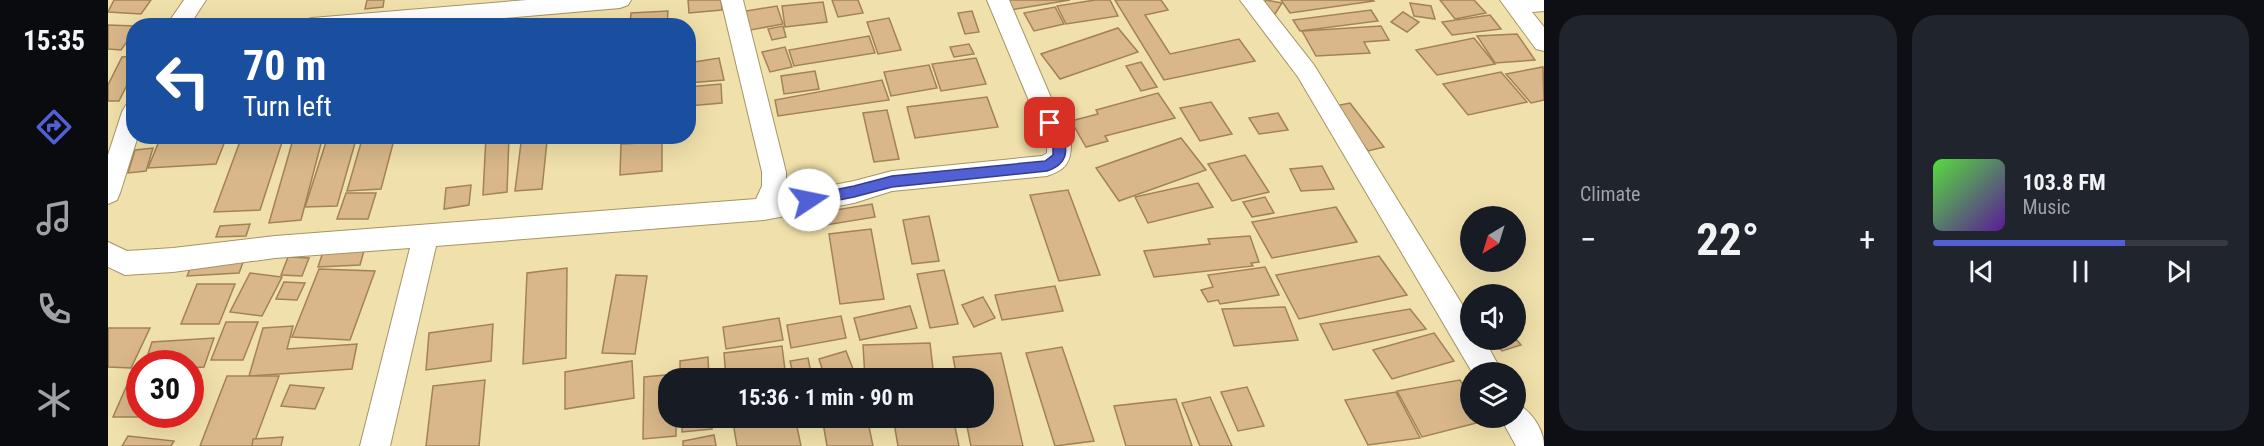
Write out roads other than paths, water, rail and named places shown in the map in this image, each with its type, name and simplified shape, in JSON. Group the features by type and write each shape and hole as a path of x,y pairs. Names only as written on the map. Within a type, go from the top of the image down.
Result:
{"street":[{"path":"183,18 195,0"},
{"path":"407,18 620,0"},
{"path":"732,0 774,172 774,186 764,208"},
{"path":"108,254 125,263 173,260 275,247 764,208 854,192 892,181 1047,166 1059,158 1059,144 998,0"},
{"path":"1251,0 1306,71 1482,362"},
{"path":"1514,3 1544,3"},
{"path":"1514,3 1544,43"},
{"path":"108,193 126,137"},
{"path":"375,446 426,235"},
{"path":"1522,428 1533,446"}]}
